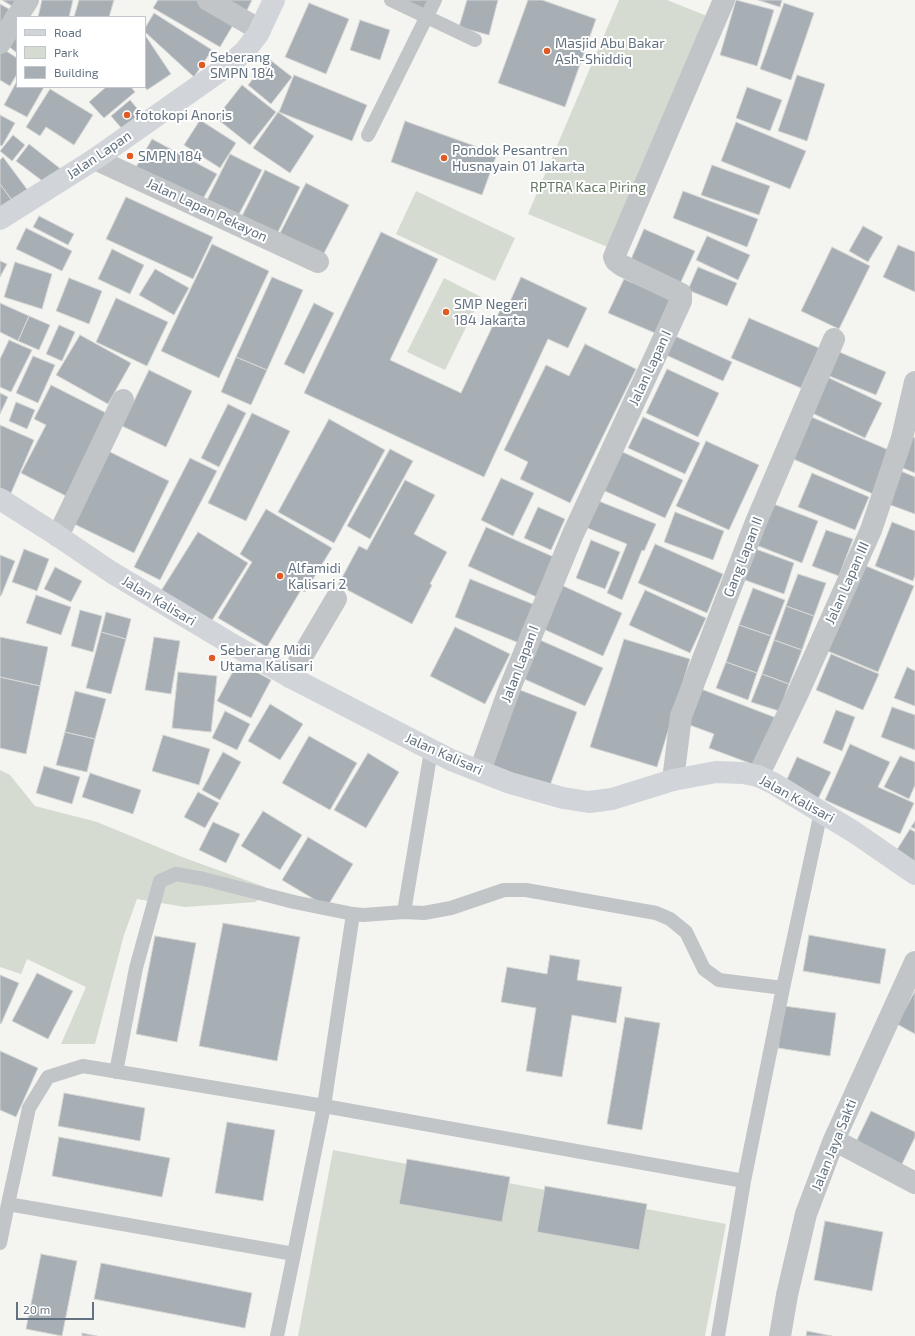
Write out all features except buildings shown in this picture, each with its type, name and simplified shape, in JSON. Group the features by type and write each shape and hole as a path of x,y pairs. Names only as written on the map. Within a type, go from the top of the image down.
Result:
{"street":[{"path":"18,16 28,0"},
{"path":"208,0 260,30"},
{"name":"Jalan Lapan","path":"0,219 96,159 230,64 244,51 258,34 274,0"},
{"name":"Jalan Lapan I","path":"480,771 509,690 573,534 681,301 680,294 621,265 614,257 724,0"},
{"path":"0,43 16,18"},
{"name":"Jalan Lapan Pekayon","path":"96,159 318,262"},
{"name":"Gang Lapan II","path":"673,780 681,716 756,522 834,339"},
{"name":"Jalan Lapan III","path":"758,776 798,693 871,530 902,438 915,382"},
{"path":"58,536 123,400"},
{"name":"Jalan Kalisari","path":"0,500 58,536 111,572 228,642 290,677 431,751 510,783 576,801 589,802 612,799 673,780 716,772 743,773 758,776 773,783 854,832 915,874"},
{"path":"290,677 336,599"},
{"name":"Jalan Jaya Sakti","path":"780,1336 787,1295 806,1214 834,1140 915,962"},
{"path":"834,1140 915,1183"}],"lane":[{"path":"391,0 426,18 475,40"},
{"path":"368,135 435,0"},
{"path":"404,912 431,751"},
{"path":"718,1336 744,1181 782,988 821,812"},
{"path":"116,1072 136,968 160,881 176,874 204,879 294,902 363,915 404,912 424,913 450,908 504,890 526,890 656,913 670,919 686,932 704,969 719,980 782,988"},
{"path":"277,1336 324,1106 353,914"},
{"path":"0,1243 29,1108 48,1077 83,1066 324,1106 744,1181"},
{"path":"8,1204 294,1254"}],"green space":[{"name":"RPTRA Kaca Piring","path":"619,0 667,0 707,16 610,248 528,214"},
{"path":"416,191 515,238 495,281 396,234"},
{"path":"444,278 481,297 445,370 407,352"},
{"path":"0,770 10,775 35,806 97,822 182,857 265,887 256,902 185,907 137,899 124,935 95,1044 61,1044 86,987 27,959 21,974 0,967"},
{"path":"333,1150 726,1224 705,1336 298,1336"}],"place":[{"name":"Masjid Abu Bakar Ash-Shiddiq","path":"547,51"},
{"name":"Seberang SMPN 184","path":"202,65"},
{"name":"fotokopi Anoris","path":"127,115"},
{"name":"SMPN 184","path":"130,156"},
{"name":"Pondok Pesantren Husnayain 01 Jakarta","path":"444,158"},
{"name":"SMP Negeri 184 Jakarta","path":"446,312"},
{"name":"Alfamidi Kalisari 2","path":"280,576"},
{"name":"Seberang Midi Utama Kalisari","path":"212,658"}]}
